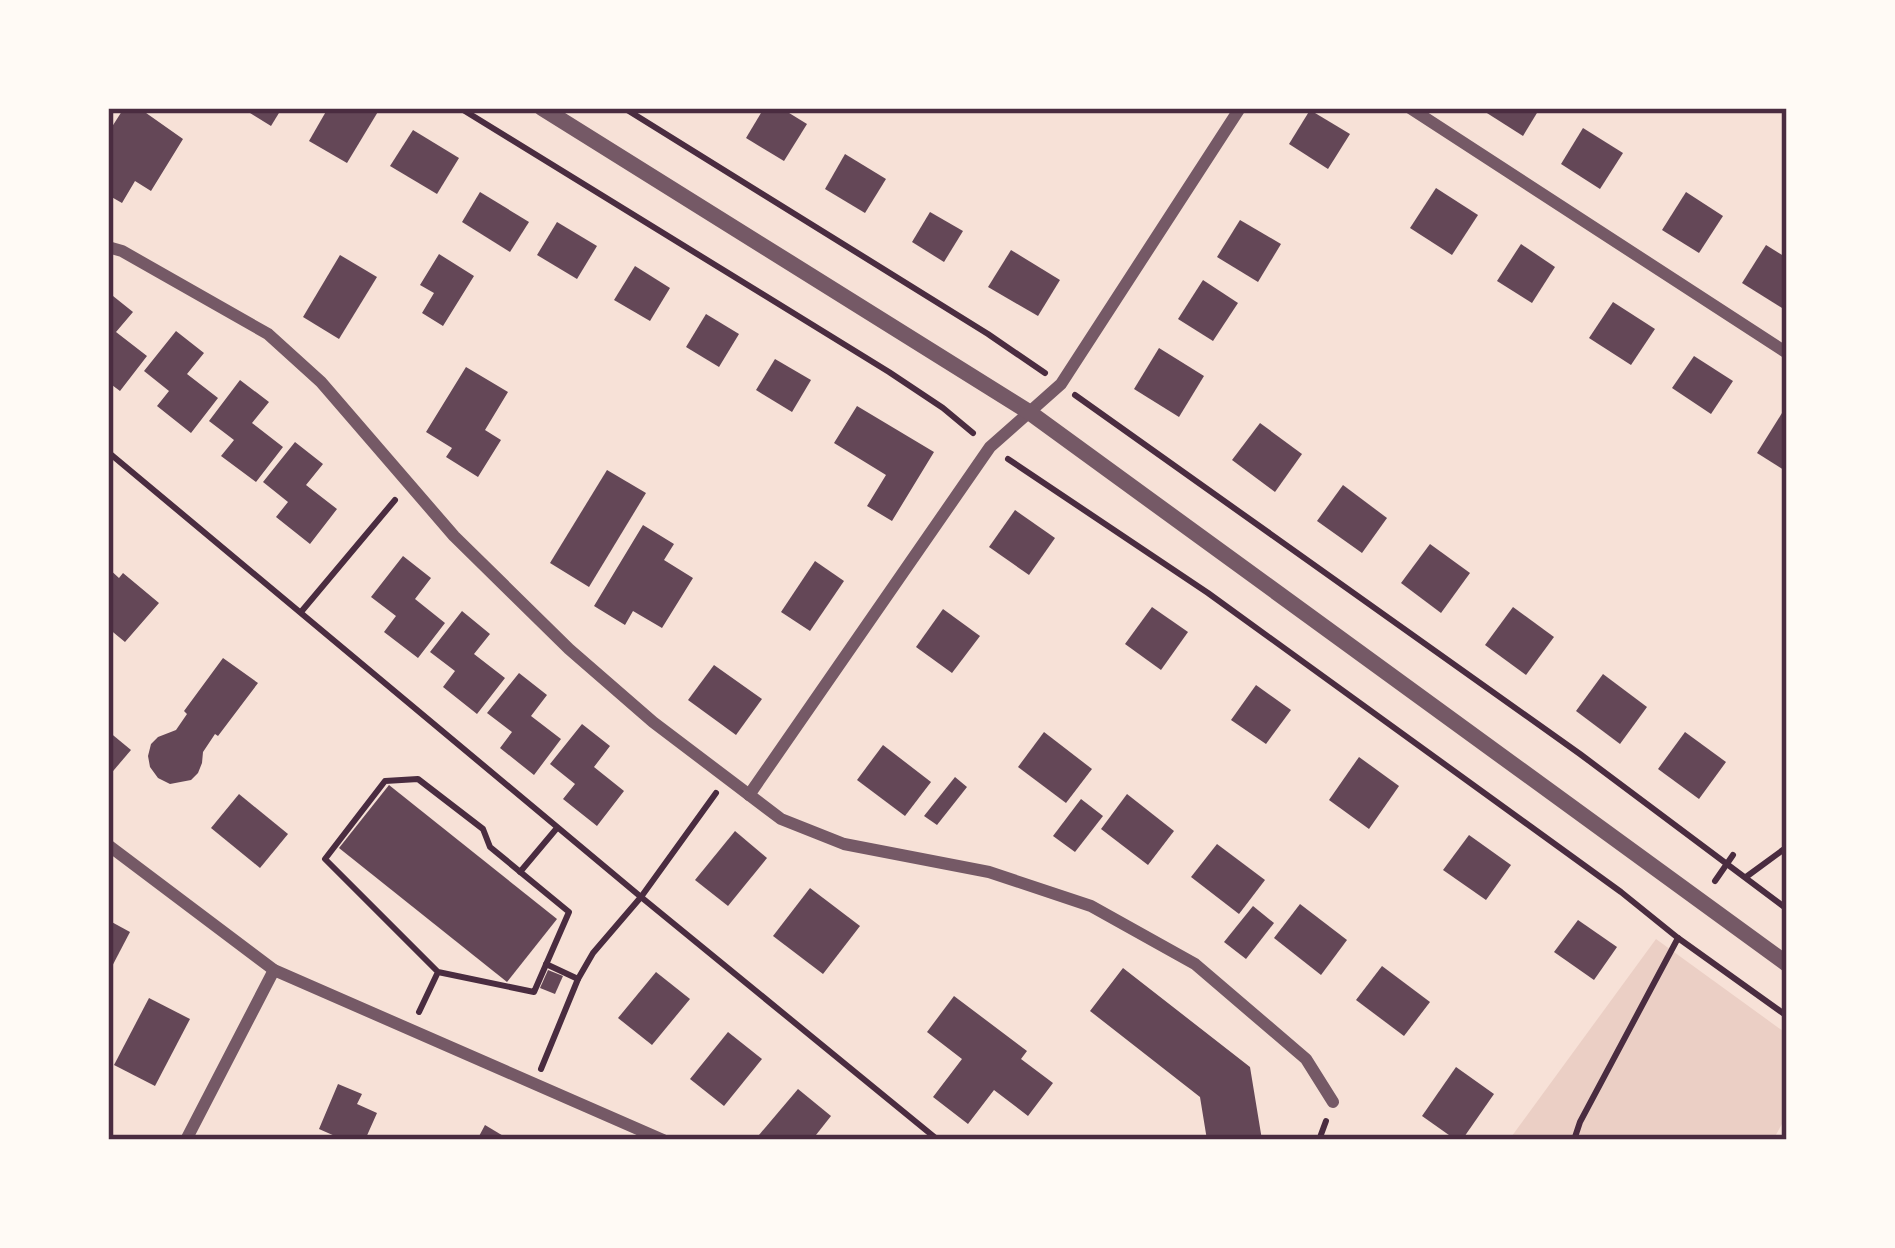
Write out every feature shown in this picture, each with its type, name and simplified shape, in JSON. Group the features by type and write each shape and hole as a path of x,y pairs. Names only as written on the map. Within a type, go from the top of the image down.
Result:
{"street":[{"path":"542,108 1029,412 1787,964"},
{"path":"749,795 990,447 1061,384 1240,108"},
{"path":"1409,108 1787,353"},
{"path":"108,247 268,334 321,382 454,536 569,649 653,722 782,819 844,844 988,872 1090,906 1195,964 1306,1059 1333,1102"},
{"path":"108,844 274,970 663,1140"},
{"path":"186,1140 274,970"}],"path":[{"path":"460,108 943,408 990,447 1208,593 1787,1016"},
{"path":"624,108 1061,384 1580,754 1787,909"},
{"path":"108,452 938,1140"},
{"path":"301,612 409,484"},
{"path":"418,779 483,829 490,847 520,872 569,912 534,992 438,972 325,859 385,781 418,779"},
{"path":"535,1083 593,953 726,779"},
{"path":"520,872 558,827"},
{"path":"1745,878 1787,848"},
{"path":"1714,881 1733,855"},
{"path":"1598,876 1606,864"},
{"path":"1574,1140 1678,938"},
{"path":"546,964 578,979"},
{"path":"410,1031 438,972"}],"shaded area":[{"path":"1656,939 1787,1034 1787,1115 1773,1140 1509,1140"}],"building":[{"path":"124,108 139,108 183,139 151,191 135,181 122,203 108,195 108,133"},
{"path":"242,108 282,108 271,126"},
{"path":"328,108 379,110 347,163 309,141"},
{"path":"764,108 781,108 807,124 784,161 746,138"},
{"path":"1479,108 1540,108 1523,136"},
{"path":"1310,110 1350,134 1328,169 1289,144"},
{"path":"1583,128 1623,153 1600,189 1561,164"},
{"path":"413,130 459,158 437,194 390,166"},
{"path":"845,154 886,179 865,213 825,189"},
{"path":"1436,188 1478,215 1452,255 1410,228"},
{"path":"480,192 529,222 510,252 462,222"},
{"path":"1686,192 1723,216 1699,253 1662,230"},
{"path":"930,212 963,231 944,262 912,242"},
{"path":"1240,220 1281,244 1258,282 1217,257"},
{"path":"557,222 597,246 577,279 537,255"},
{"path":"1521,244 1555,267 1532,303 1497,281"},
{"path":"1766,245 1787,258 1787,311 1742,283"},
{"path":"1011,250 1060,280 1038,316 988,287"},
{"path":"439,254 474,276 443,326 422,313 434,293 420,285"},
{"path":"340,255 377,277 339,339 303,317"},
{"path":"635,266 670,288 650,321 614,300"},
{"path":"1203,280 1238,303 1213,341 1178,319"},
{"path":"108,292 133,312 116,332 147,356 120,391 108,382"},
{"path":"1613,302 1655,329 1631,365 1589,338"},
{"path":"706,314 739,334 719,367 686,347"},
{"path":"176,331 204,353 187,374 218,398 191,433 157,406 169,391 144,371"},
{"path":"1159,348 1204,376 1179,417 1134,389"},
{"path":"1694,356 1733,381 1711,414 1672,388"},
{"path":"775,359 811,380 792,412 756,390"},
{"path":"466,367 508,392 485,430 501,440 478,477 446,457 452,448 426,432"},
{"path":"240,380 269,402 252,423 283,447 256,482 221,456 234,440 209,421"},
{"path":"857,406 934,452 892,521 867,506 886,475 834,443"},
{"path":"1782,413 1787,416 1787,472 1757,453"},
{"path":"1260,423 1302,454 1275,492 1232,460"},
{"path":"295,442 323,464 306,485 337,509 310,544 276,517 288,502 263,482"},
{"path":"607,470 646,493 589,587 550,563"},
{"path":"1343,485 1387,518 1362,553 1317,521"},
{"path":"1015,510 1055,538 1029,575 989,547"},
{"path":"643,525 674,544 664,560 693,578 662,628 633,611 625,625 594,606"},
{"path":"1430,544 1470,573 1441,613 1401,583"},
{"path":"403,556 431,578 415,599 445,623 418,658 384,632 396,616 371,597"},
{"path":"815,561 844,581 810,631 781,612"},
{"path":"108,568 119,578 123,573 159,603 125,642 108,628"},
{"path":"1152,607 1188,632 1161,670 1125,644"},
{"path":"1513,607 1554,637 1526,675 1485,645"},
{"path":"943,609 980,636 952,673 916,647"},
{"path":"462,611 490,634 474,654 505,678 477,714 443,687 455,671 430,652"},
{"path":"223,658 258,683 203,752 198,773 191,780 170,784 150,767 151,744 176,730 187,714 184,711"},
{"path":"714,665 762,699 736,735 688,700"},
{"path":"519,673 547,695 531,716 561,739 534,775 500,748 512,732 487,713"},
{"path":"1603,674 1647,707 1620,744 1576,711"},
{"path":"1256,685 1291,710 1266,744 1231,720"},
{"path":"582,724 610,746 594,767 624,791 597,826 563,799 575,784 550,764"},
{"path":"108,731 131,750 108,777"},
{"path":"1044,732 1092,769 1066,803 1018,767"},
{"path":"1685,732 1726,762 1699,799 1658,769"},
{"path":"883,745 931,782 905,816 857,780"},
{"path":"1359,757 1399,786 1369,829 1329,800"},
{"path":"955,777 967,787 937,825 924,816"},
{"path":"389,785 557,919 507,982 339,848"},
{"path":"239,794 288,834 260,868 211,828"},
{"path":"1127,794 1174,831 1148,865 1101,829"},
{"path":"1081,799 1103,816 1075,852 1053,836"},
{"path":"735,831 767,858 728,906 695,880"},
{"path":"1469,835 1511,865 1486,900 1443,870"},
{"path":"1217,844 1265,880 1239,914 1191,877"},
{"path":"810,888 860,926 823,974 773,936"},
{"path":"1300,904 1347,940 1321,975 1274,938"},
{"path":"1253,906 1274,923 1246,959 1224,942"},
{"path":"108,920 130,932 108,974"},
{"path":"1578,920 1617,947 1594,980 1554,952"},
{"path":"1382,966 1430,1002 1404,1036 1356,1000"},
{"path":"1123,968 1250,1067 1262,1140 1207,1140 1200,1097 1090,1011"},
{"path":"548,970 563,976 555,994 540,988"},
{"path":"656,972 690,999 652,1045 618,1018"},
{"path":"954,996 1027,1051 1021,1059 1053,1083 1028,1116 994,1090 968,1124 933,1097 962,1059 927,1032"},
{"path":"149,998 190,1019 155,1086 114,1065"},
{"path":"728,1032 762,1059 724,1106 690,1079"},
{"path":"1456,1067 1494,1094 1462,1140 1422,1116"},
{"path":"338,1084 362,1094 357,1104 377,1113 365,1140 344,1140 319,1129"},
{"path":"798,1089 831,1116 812,1140 766,1140 759,1135"},
{"path":"485,1125 510,1140 477,1140"}]}
